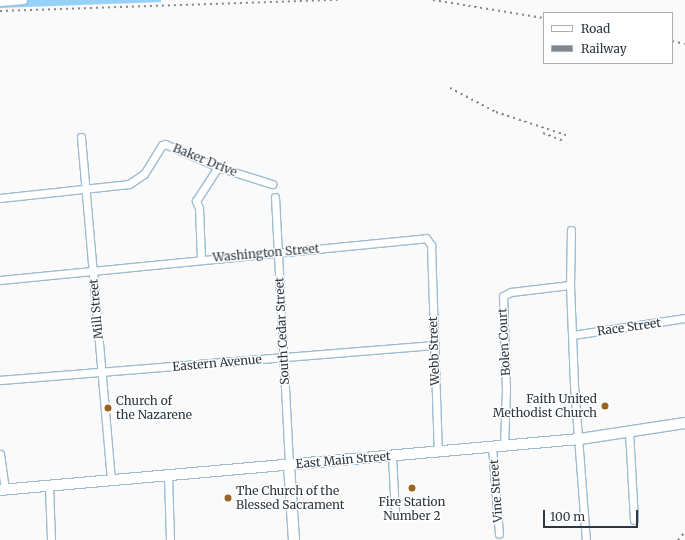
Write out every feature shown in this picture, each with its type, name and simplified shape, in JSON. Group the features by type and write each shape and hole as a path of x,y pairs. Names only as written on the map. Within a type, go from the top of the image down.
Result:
{"main road":[{"name":"East Main Street","path":"3,490 580,439 685,423"},
{"path":"289,465 294,540"}],"street":[{"path":"0,2 23,0"},
{"name":"Mill Street","path":"81,137 111,481"},
{"name":"Baker Drive","path":"86,189 122,186 140,178 149,168 162,144 218,167 272,184"},
{"path":"201,259 199,208 196,201 218,167"},
{"path":"0,198 86,189"},
{"name":"South Cedar Street","path":"275,197 289,465"},
{"path":"571,230 570,284 576,430 580,439 586,540"},
{"name":"Washington Street","path":"0,280 422,238 430,242 431,251"},
{"name":"Webb Street","path":"431,251 438,452"},
{"name":"Bolen Court","path":"504,446 506,390 502,302 504,294 570,284"},
{"name":"Race Street","path":"573,335 685,318"},
{"name":"Eastern Avenue","path":"0,380 434,345"},
{"path":"629,431 634,520"},
{"name":"Vine Street","path":"492,447 499,534"},
{"path":"0,454 3,490"},
{"path":"392,456 395,514"},
{"path":"168,476 170,540"},
{"path":"49,486 51,540"}],"shaded area":[{"path":"0,0 161,0 161,2 0,8"}],"railway":[{"path":"0,11 338,0"},
{"path":"433,0 543,18"},
{"path":"673,41 685,44"},
{"path":"450,88 496,112 566,135"},
{"path":"543,133 564,141"},
{"path":"678,540 685,532"}],"place":[{"name":"Faith United Methodist Church","path":"605,406"},
{"name":"Church of the Nazarene","path":"108,408"},
{"name":"Fire Station Number 2","path":"412,488"},
{"name":"The Church of the Blessed Sacrament","path":"228,498"}]}
